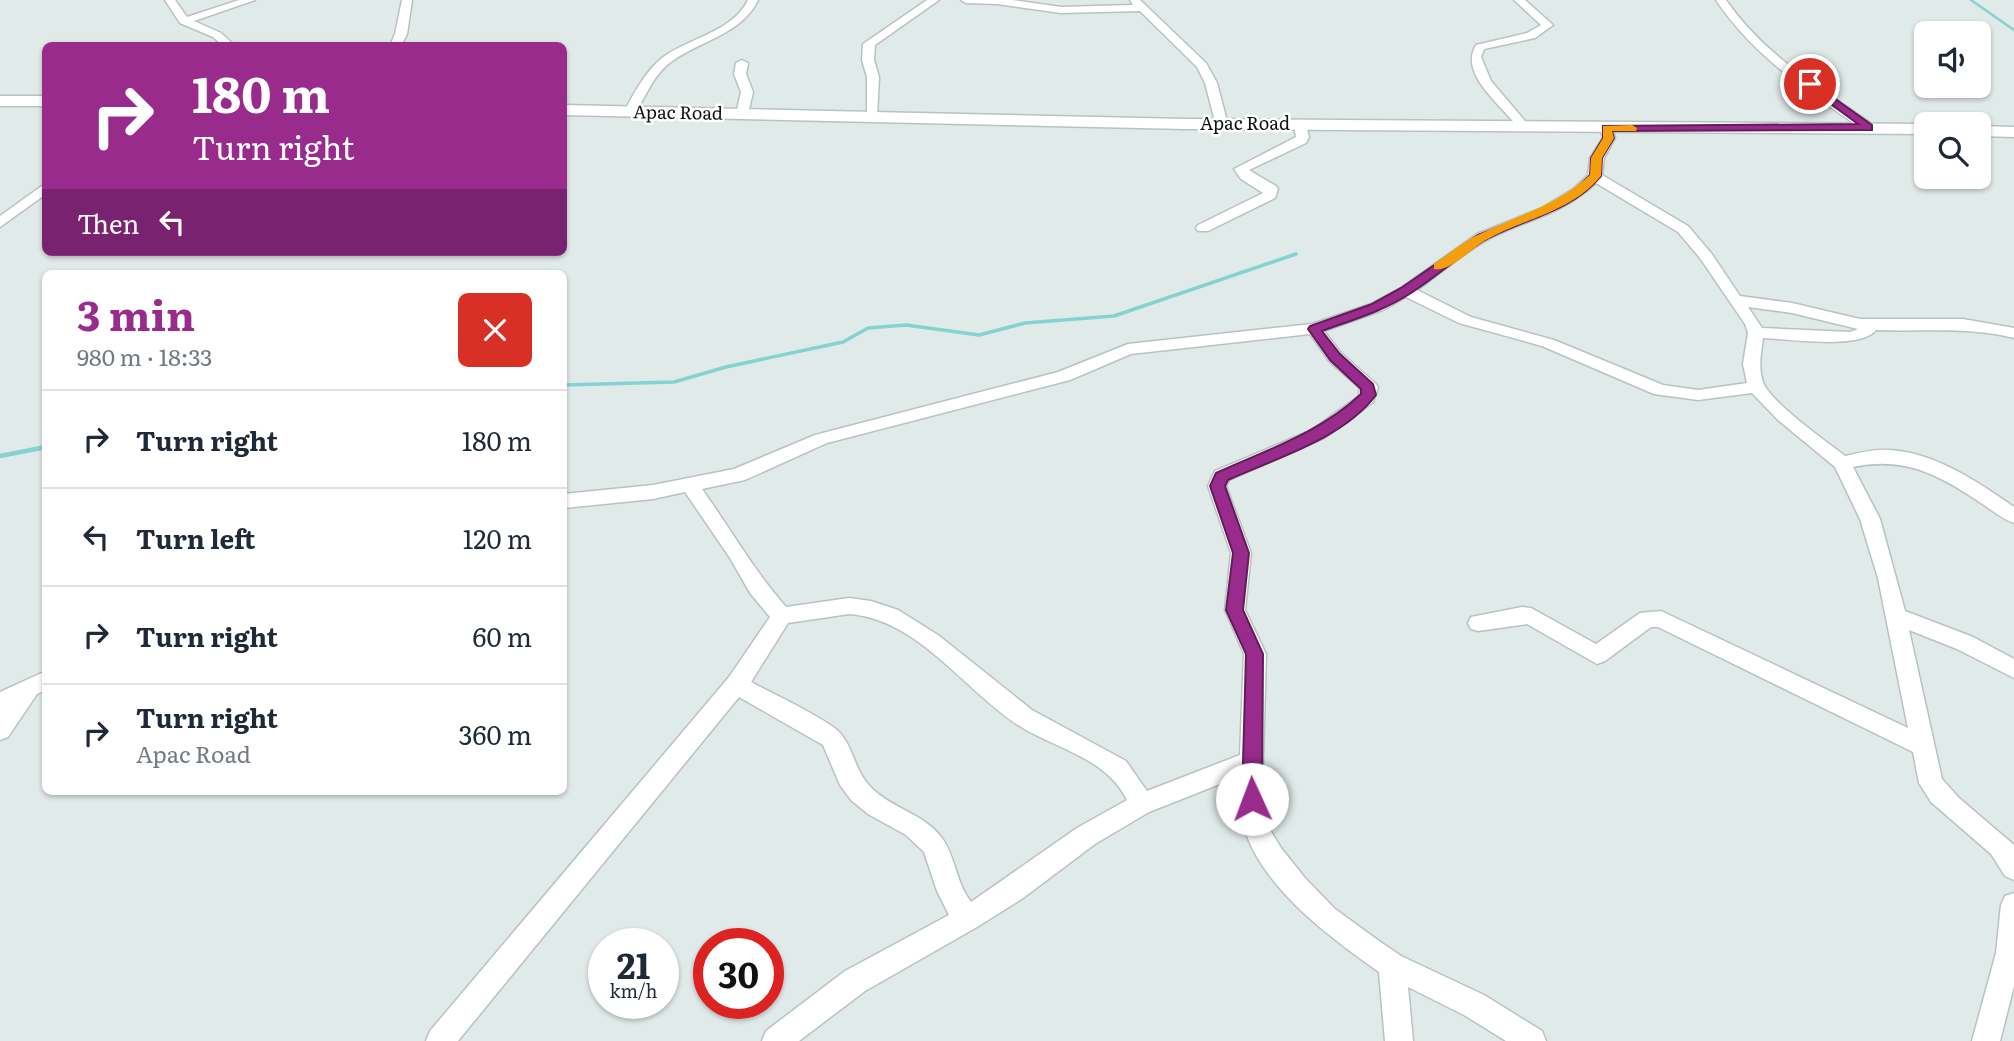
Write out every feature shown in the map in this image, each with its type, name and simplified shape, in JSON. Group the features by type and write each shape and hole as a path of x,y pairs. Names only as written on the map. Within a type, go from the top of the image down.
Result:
{"main road":[{"path":"0,101 42,102"},
{"name":"Apac Road","path":"567,110 1222,124 1914,130"},
{"path":"1991,131 2014,132"}],"street":[{"path":"170,0 184,21 217,35 225,42"},
{"path":"184,21 250,0"},
{"path":"397,42 407,0"},
{"path":"630,112 657,68 667,59 727,26 750,8 753,0"},
{"path":"871,117 873,77 868,60 869,44 934,0"},
{"path":"966,0 997,1 1060,10 1139,4 1202,65 1211,83 1216,112 1222,124"},
{"path":"1519,0 1548,25 1531,36 1480,47 1475,57 1479,74 1514,111 1524,127"},
{"path":"1721,0 1748,35 1765,51 1869,128"},
{"path":"742,63 740,74 747,92 742,114"},
{"path":"1203,228 1270,195 1271,189 1246,177 1241,169 1301,140 1303,137 1300,125"},
{"path":"567,500 690,486 738,475 821,439 1065,376 1128,348 1314,329 1377,307 1406,291 1482,237 1547,211 1578,192 1595,176 1597,158 1609,138 1606,128"},
{"path":"1595,176 1683,229 1706,256 1750,319 1756,333 1751,364 1756,387 1784,415 1842,463 1870,519 1888,578 1921,745 1936,791 1944,802 2000,847 2014,868"},
{"path":"0,223 42,190"},
{"path":"1406,291 1465,320 1548,343 1660,390 1698,395 1756,387"},
{"path":"1734,299 1796,308 1832,320 1871,326 1942,324 2014,333"},
{"path":"1756,333 1852,337 1867,331 1871,326"},
{"path":"1314,329 1335,357 1368,387 1368,395 1352,411 1318,433 1222,476 1217,486 1241,553 1235,610 1255,654 1251,761 1253,813 1258,831 1272,856 1296,887 1326,918 1392,965 1474,1005 1532,1041"},
{"path":"1842,463 1878,456 1911,460 1980,492 2014,516"},
{"path":"690,486 737,553 757,589 781,616"},
{"path":"781,616 853,606 890,616 912,628 1026,718 1103,758 1120,770 1135,789 1141,804"},
{"path":"440,1041 705,720 738,685 755,663 781,616"},
{"path":"1478,623 1531,616 1597,655 1647,619 1661,619 1921,745"},
{"path":"1896,616 1965,643 2014,669"},
{"path":"0,702 38,684"},
{"path":"0,730 38,684"},
{"path":"738,685 831,738 838,748 846,777 857,789 876,806 917,829 936,850 944,863 948,889 968,918"},
{"path":"776,1041 855,981 968,918 1014,889 1086,836 1141,804 1251,761"},
{"path":"1986,1041 2012,955 2014,905"},
{"path":"1392,965 1399,1041"}],"waterway":[{"path":"1971,0 2014,30"},
{"path":"567,385 674,382 726,367 843,342 868,328 906,325 979,335 1025,323 1114,316 1296,254"},
{"path":"0,456 42,448"}],"slow traffic":[{"path":"1438,266 1482,237 1547,211 1578,192 1595,176 1597,158 1609,138 1606,128 1632,128"}],"route":[{"path":"1252,799 1255,654 1235,610 1241,553 1217,486 1222,476 1293,446 1335,423 1368,395 1370,389 1335,357 1314,329 1377,307 1406,291 1482,237 1547,211 1578,192 1595,176 1597,158 1609,138 1606,128 1869,128 1810,84"}]}
